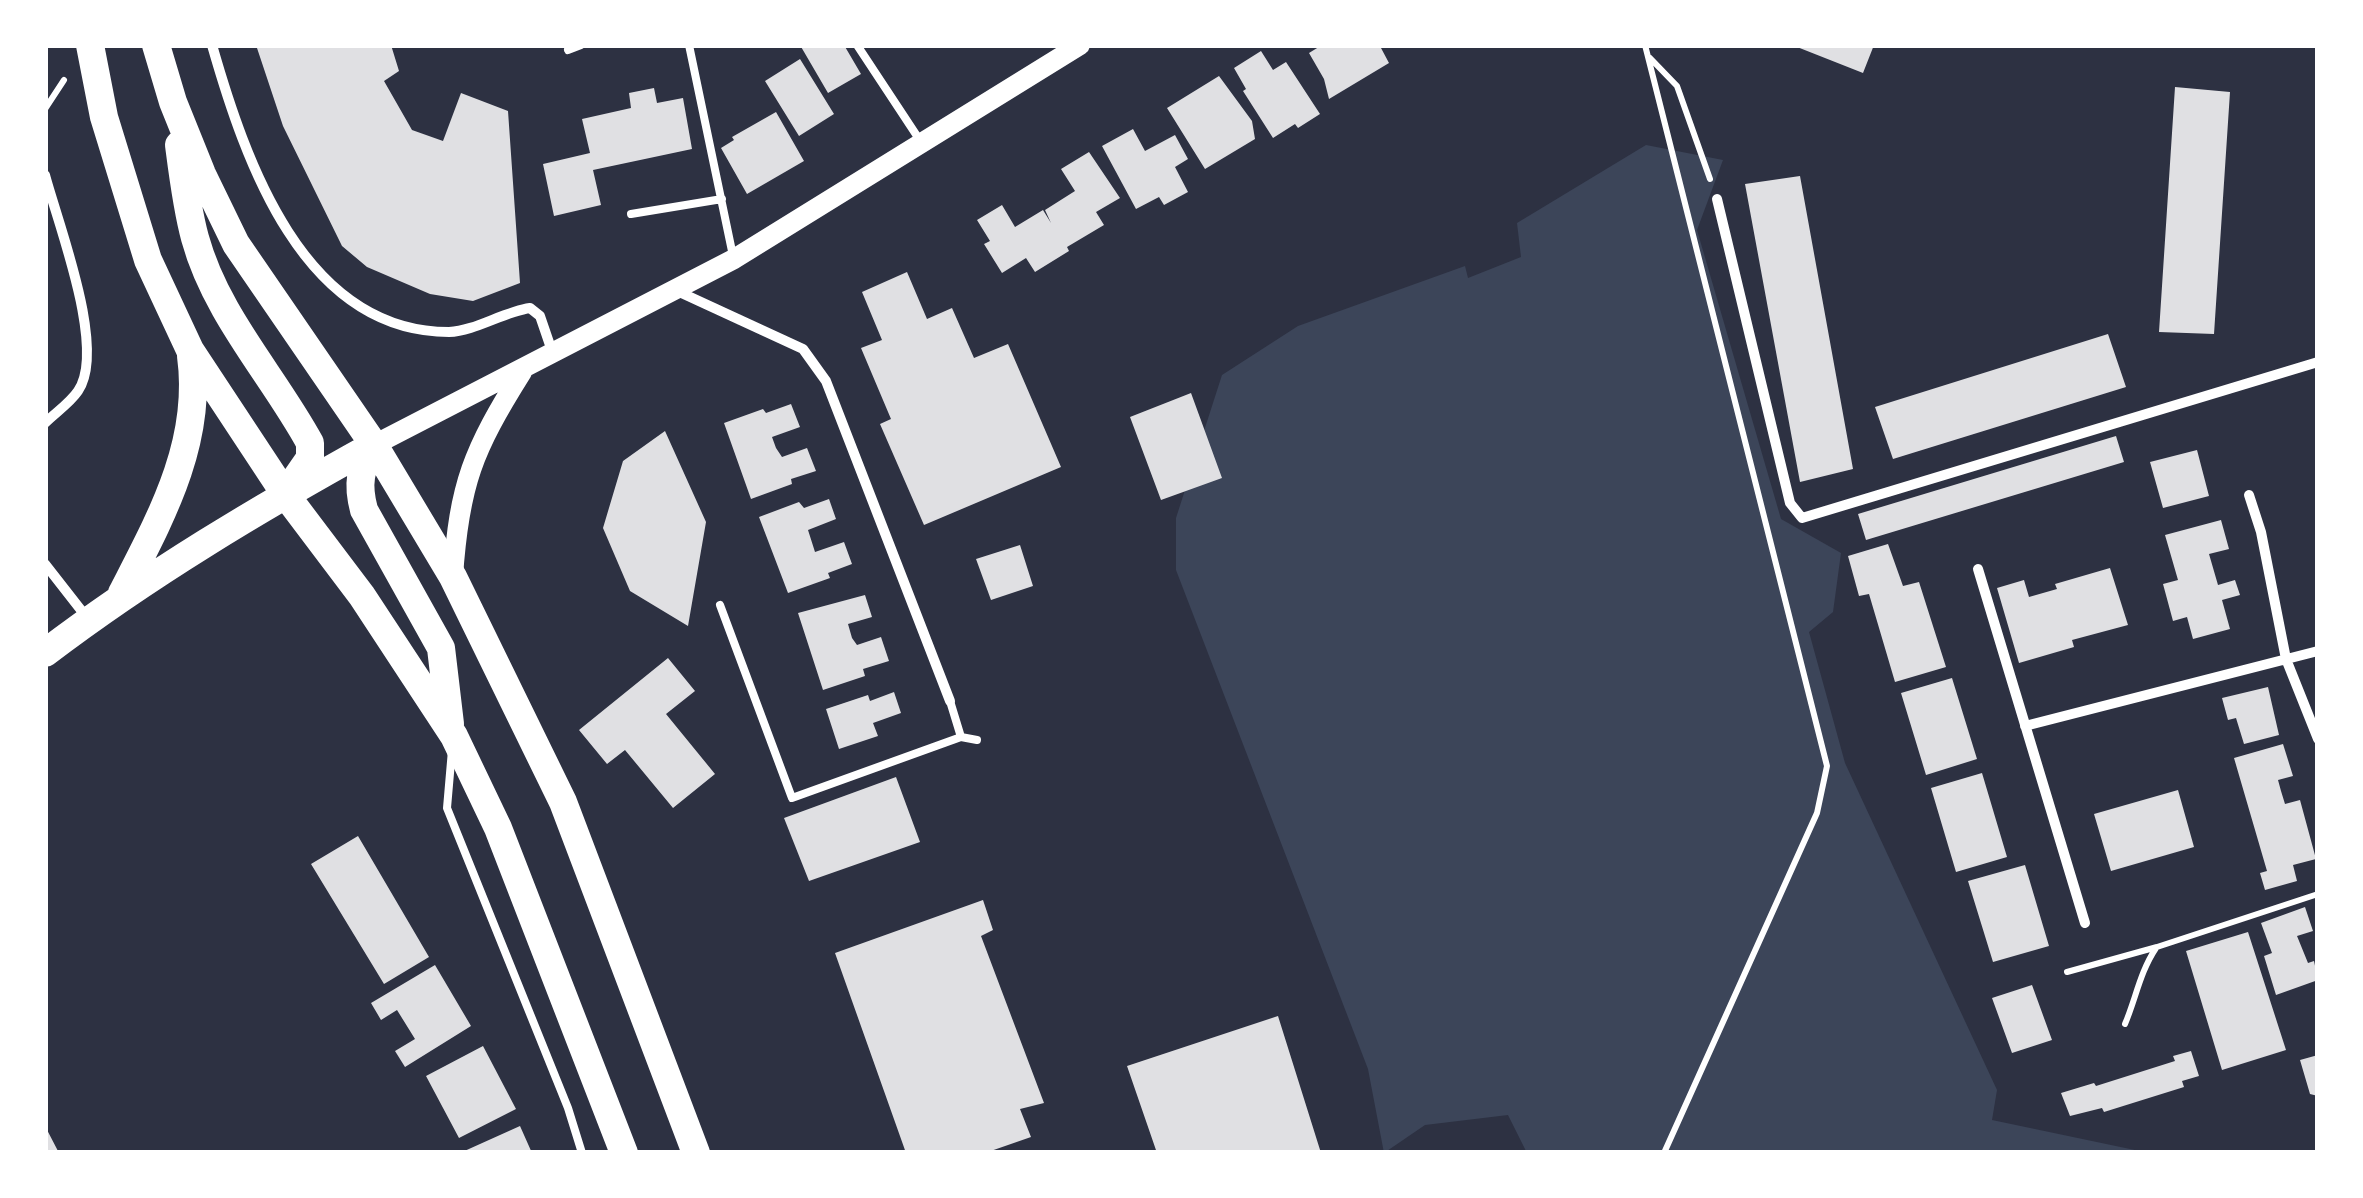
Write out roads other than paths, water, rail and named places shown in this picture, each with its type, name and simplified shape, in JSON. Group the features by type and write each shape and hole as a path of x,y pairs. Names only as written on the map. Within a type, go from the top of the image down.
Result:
{"highway":[{"path":"90,45 104,117 148,260 190,350 285,494 362,596 453,733 498,828 624,1153"},
{"path":"156,45 172,102 195,240 234,325 310,443 310,458 285,494"},
{"path":"172,102 236,244 374,445 452,577 563,802 696,1153"},
{"path":"120,596 162,515 186,446 193,388 190,350"},
{"path":"45,653 120,596 285,494 374,445"},
{"path":"374,445 360,475 359,492 364,510 441,648 453,733"}],"main road":[{"path":"374,445 734,259 1080,45"},
{"path":"452,577 468,472 479,444 523,370"}],"street":[{"path":"212,45 259,180 307,261 345,297 380,317 420,329 453,332 530,308 540,316 553,354"},
{"path":"45,175 88,329 89,360 79,390 45,423"},
{"path":"1717,199 1790,503 1802,518 2318,362"},
{"path":"675,290 803,349 826,381 950,701"},
{"path":"2249,495 2261,532 2286,659 2318,740"},
{"path":"45,564 89,620"},
{"path":"1978,569 2085,924"},
{"path":"2025,726 2318,651"}],"lane":[{"path":"568,50 581,45"},
{"path":"689,45 734,259"},
{"path":"857,45 921,142"},
{"path":"631,214 722,200"},
{"path":"720,605 792,798 961,737 977,740"},
{"path":"950,701 961,737"},
{"path":"453,733 447,808 568,1108 582,1153"}]}
